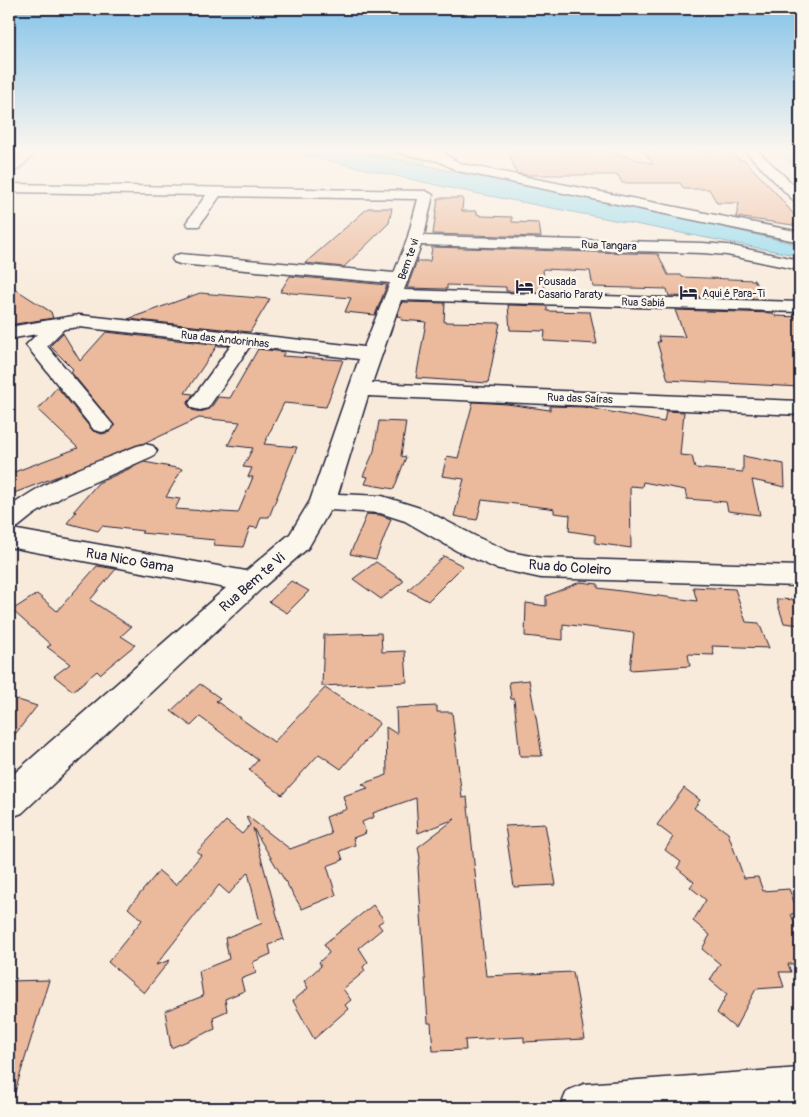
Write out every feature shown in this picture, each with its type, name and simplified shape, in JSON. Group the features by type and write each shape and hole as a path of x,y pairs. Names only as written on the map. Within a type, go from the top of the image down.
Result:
{"street":[{"path":"194,223 208,202"},
{"name":"Bem te vi","path":"398,287 415,240 424,202"},
{"path":"630,202 800,237"},
{"name":"Rua Tangara","path":"415,240 703,248 727,250 800,265"},
{"name":"Rua Sabiá","path":"180,259 398,287 800,308"},
{"name":"Rua Bem te Vi","path":"9,802 251,582 299,541 323,501 372,354 398,287"},
{"name":"Rua das Andorinhas","path":"9,333 79,321 372,354"},
{"path":"58,325 36,345 102,425"},
{"path":"200,403 244,341"},
{"name":"Rua das Saíras","path":"360,389 800,408"},
{"path":"9,521 21,510 58,488 145,451"},
{"name":"Rua do Coleiro","path":"323,501 382,505 414,515 467,544 505,561 541,568 800,576"},
{"name":"Rua Nico Gama","path":"9,538 251,582"},
{"path":"584,1108 800,1092"}],"water":[{"path":"522,202 608,202 800,245 800,256"}],"building":[{"path":"437,202 463,202 462,211 477,211 477,214 482,216 512,217 512,222 539,223 541,237 433,234"},
{"path":"784,202 800,222 800,226 736,217 739,203 717,203"},
{"path":"368,208 392,208 389,223 344,267 305,263"},
{"path":"432,247 658,254 668,275 754,280 765,299 669,296 667,289 593,287 590,271 543,269 545,292 506,291 506,287 447,285 447,289 407,288 417,261 430,261"},
{"path":"290,276 387,285 375,315 345,312 351,298 280,292"},
{"path":"9,285 51,312 53,318 9,325"},
{"path":"200,293 270,299 250,332 128,319"},
{"path":"402,302 445,303 444,322 500,323 488,383 416,378 426,322 401,320 402,317 397,316"},
{"path":"508,305 547,306 547,311 590,312 597,344 544,341 545,331 510,330"},
{"path":"675,310 773,313 775,316 800,317 800,387 668,380 657,342 660,342 658,336 685,337"},
{"path":"106,332 229,346 217,346 185,393 193,394 187,404 192,410 200,412 210,409 218,397 230,398 258,349 285,352 282,356 343,360 326,407 284,403 264,444 297,447 269,517 261,517 257,528 250,527 243,547 214,545 215,540 141,533 143,531 102,526 98,531 67,523 76,512 74,511 98,483 144,462 182,469 166,497 180,499 175,509 238,513 253,477 248,477 252,468 243,467 253,448 228,445 240,422 199,418 150,441 9,495 9,474 78,448 38,410 57,387 93,431 102,434 110,432 115,426 71,372 73,369 50,346 63,333 80,361"},
{"path":"473,402 507,404 550,410 550,406 584,407 664,422 666,411 684,412 680,455 692,456 695,468 743,472 743,456 784,464 785,487 752,480 760,515 728,511 726,502 687,499 685,490 643,482 642,487 630,486 631,548 595,543 595,535 569,531 570,515 554,513 554,509 549,508 482,500 477,520 454,516 464,479 442,476 447,456 458,458"},
{"path":"379,421 406,422 401,456 406,457 394,489 365,484 368,477 363,476 374,451"},
{"path":"367,514 380,515 391,519 376,559 350,554"},
{"path":"444,556 463,566 428,601 408,590"},
{"path":"376,562 404,581 381,599 353,579"},
{"path":"97,566 116,569 90,600 131,627 121,636 135,645 100,674 97,671 73,691 54,676 70,664 47,647 51,645 12,610 37,594 57,611"},
{"path":"291,581 309,591 287,613 269,602"},
{"path":"580,582 598,584 598,588 697,601 693,587 735,589 746,622 759,623 769,648 712,646 714,655 688,654 690,666 630,670 634,633 563,624 563,640 525,636 526,603 546,606 546,596"},
{"path":"776,599 800,600 800,625 784,623"},
{"path":"381,633 382,652 405,651 407,682 322,686 324,635"},
{"path":"529,680 542,756 520,756 514,699 511,699 509,682"},
{"path":"200,684 220,698 216,701 274,742 325,688 380,723 341,769 319,754 282,795 249,770 258,760 200,717 191,726 171,711"},
{"path":"9,697 37,706 9,742"},
{"path":"437,706 437,712 452,712 462,798 467,797 486,976 573,972 585,1039 524,1042 524,1037 465,1040 466,1050 433,1051 431,1023 428,1023 418,847 455,819 418,833 416,798 373,813 374,817 362,822 366,833 353,838 355,845 340,851 343,860 327,866 336,895 302,909 253,828 284,941 282,939 269,945 271,954 253,962 256,973 241,979 244,991 225,999 227,1011 213,1017 215,1029 171,1048 165,1011 203,996 199,971 229,959 225,938 263,923 259,919 248,872 229,894 219,885 156,965 170,960 144,993 108,962 142,920 128,908 159,871 176,885 201,855 197,852 226,821 242,834 250,825 247,816 290,849 331,834 326,817 347,809 343,796 368,788 362,784 387,775 386,727 397,734 396,708"},
{"path":"684,788 700,800 694,808 728,833 744,878 758,877 763,891 789,889 799,914 791,914 800,938 800,964 788,964 791,972 779,972 784,987 756,989 735,1028 717,1013 727,994 710,980 720,964 702,949 710,935 693,921 706,900 690,887 694,882 677,868 681,862 665,850 673,837 657,825"},
{"path":"545,824 556,885 514,887 505,826"},
{"path":"373,905 384,920 378,924 382,929 359,948 368,962 363,967 365,971 343,989 351,1000 345,1005 348,1009 314,1039 293,1001 308,988 304,981 321,966 319,962 329,953 324,944"},
{"path":"49,980 13,1098 9,1097 9,981"}],"place":[{"name":"Pousada Casario Paraty","path":"524,287"},
{"name":"Aqui é Para-Ti","path":"688,293"}]}
